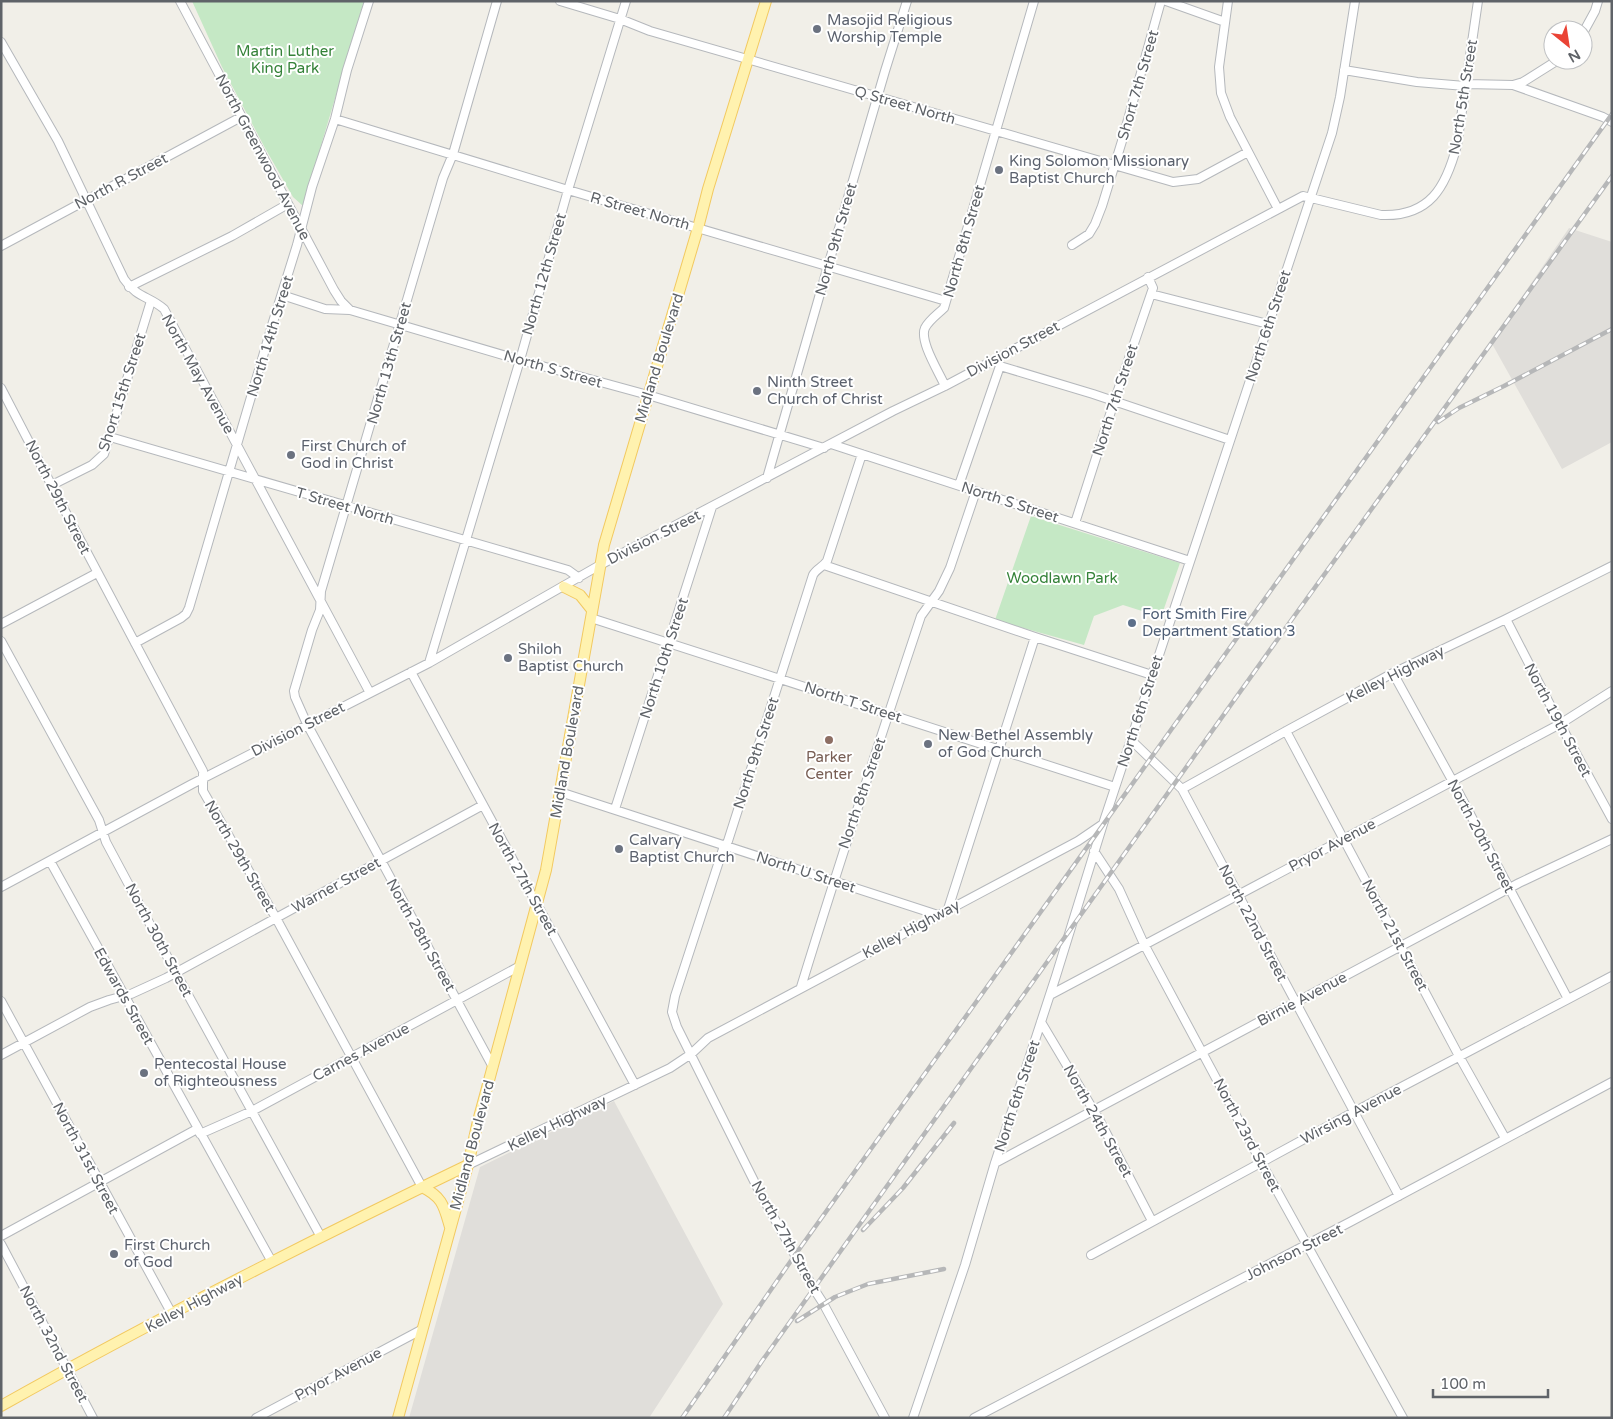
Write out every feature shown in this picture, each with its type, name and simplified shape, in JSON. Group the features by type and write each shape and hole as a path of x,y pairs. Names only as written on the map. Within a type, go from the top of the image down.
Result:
{"main road":[{"name":"Midland Boulevard","path":"398,1418 468,1165 478,1121 546,870 604,545 698,228 708,188 766,1"},
{"path":"564,587 576,592 583,598 592,614"},
{"name":"Kelley Highway","path":"1,1406 67,1369 272,1262 468,1165"},
{"path":"422,1187 433,1192 440,1199 450,1227"}],"street":[{"name":"North Greenwood Avenue","path":"180,1 341,302 350,310"},
{"name":"North 14th Street","path":"135,643 181,618 189,608 302,228 312,187 335,119 347,70 369,1"},
{"name":"North 13th Street","path":"307,724 294,691 312,630 320,610 321,591 443,178 453,154 497,1"},
{"name":"Q Street North","path":"560,1 620,19 650,31 1177,183 1198,179 1248,152"},
{"name":"North 12th Street","path":"429,663 520,360 568,190 626,1"},
{"name":"North 9th Street","path":"767,478 907,1"},
{"name":"North 8th Street","path":"945,386 927,348 923,332 928,323 944,308 1034,1"},
{"name":"Short 7th Street","path":"1072,245 1089,234 1095,224 1115,166 1161,1"},
{"path":"1166,1 1225,22"},
{"path":"1228,1 1219,67 1220,85 1230,118 1278,209"},
{"name":"North 6th Street","path":"913,1418 965,1265 995,1163 1050,995 1094,851 1337,117 1356,1"},
{"name":"North 5th Street","path":"1311,198 1381,215 1393,216 1417,209 1434,197 1441,188 1451,167 1457,145 1478,1"},
{"path":"1590,20 1598,1"},
{"path":"1,42 58,141 129,288 232,236 288,204"},
{"path":"1513,85 1543,69"},
{"path":"1344,70 1417,82 1513,85 1612,122"},
{"name":"North R Street","path":"1,246 241,117"},
{"name":"R Street North","path":"335,119 568,190 946,301"},
{"name":"Division Street","path":"1,887 307,724 429,663 600,565 945,386 1303,196 1311,198"},
{"name":"North 7th Street","path":"1075,523 1153,288 1148,277"},
{"name":"North May Avenue","path":"129,288 164,310 370,692"},
{"path":"1151,294 1268,324"},
{"name":"North S Street","path":"282,295 325,309 350,310 648,395 779,435 862,454 1190,561"},
{"name":"Short 15th Street","path":"52,485 99,460 104,454 151,301"},
{"path":"995,358 1000,366 1230,440"},
{"path":"959,486 1000,366"},
{"name":"North 29th Street","path":"1,388 203,771 203,791 276,918 422,1187"},
{"name":"T Street North","path":"110,437 568,570 579,578"},
{"name":"North 9th Street","path":"691,1054 673,1019 673,1007 812,576 815,571 824,565 862,454"},
{"name":"North 8th Street","path":"801,987 870,766 921,616 939,591 950,568 976,491"},
{"name":"North 10th Street","path":"615,809 712,507"},
{"path":"824,565 1152,675"},
{"name":"Kelley Highway","path":"1182,789 1394,673 1612,566"},
{"path":"1,624 97,573"},
{"name":"North T Street","path":"592,614 669,642 1115,787"},
{"name":"North 19th Street","path":"1506,619 1612,820"},
{"path":"948,909 1035,637"},
{"name":"North 30th Street","path":"1,641 99,820 103,833 176,973 321,1237"},
{"name":"North 27th Street","path":"411,672 635,1085"},
{"name":"North 20th Street","path":"1394,673 1568,999"},
{"name":"Pryor Avenue","path":"1050,995 1560,724 1612,690"},
{"name":"North 28th Street","path":"307,724 493,1067"},
{"name":"North 21st Street","path":"1286,731 1459,1056 1505,1138"},
{"name":"North 22nd Street","path":"1131,740 1182,789 1399,1196"},
{"name":"North U Street","path":"560,792 938,915"},
{"name":"Warner Street","path":"1,1055 90,1007 132,994 176,973 483,805"},
{"name":"Kelley Highway","path":"468,1165 670,1068 691,1054 708,1038 1078,841 1103,824"},
{"name":"Birnie Avenue","path":"995,1163 1509,889 1612,840"},
{"name":"North 23rd Street","path":"1094,851 1119,889 1144,944 1261,1162 1403,1418"},
{"name":"Edwards Street","path":"50,861 272,1262"},
{"name":"Carnes Avenue","path":"1,1236 100,1182 199,1132 252,1112 520,966"},
{"name":"Wirsing Avenue","path":"1091,1254 1612,976"},
{"name":"North 31st Street","path":"1,1001 172,1314"},
{"name":"North 24th Street","path":"1041,1022 1094,1111 1152,1221"},
{"name":"North 27th Street","path":"691,1054 760,1193 816,1294 823,1303 885,1418"},
{"name":"Johnson Street","path":"977,1417 1307,1245 1612,1082"},
{"name":"North 32nd Street","path":"1,1244 93,1418"},
{"name":"Pryor Avenue","path":"256,1418 421,1330"}],"shaded area":[{"path":"1569,228 1612,242 1612,442 1562,469 1491,342"},
{"path":"614,1101 723,1304 649,1418 409,1418 480,1167"}],"green space":[{"name":"Martin Luther King Park","path":"192,1 364,1 303,206 293,197 265,148 222,67"},
{"name":"Woodlawn Park","path":"1031,516 1180,563 1161,617 1123,605 1094,616 1084,645 995,620"}],"railway":[{"path":"682,1418 795,1255 1612,114"},
{"path":"724,1418 762,1361 1290,622 1612,176"},
{"path":"1438,422 1459,408 1612,329"},
{"path":"863,1230 903,1188 954,1123"},
{"path":"797,1321 835,1297 868,1284 944,1269"}],"place":[{"name":"Masojid Religious Worship Temple","path":"817,29"},
{"name":"King Solomon Missionary Baptist Church","path":"999,170"},
{"name":"Ninth Street Church of Christ","path":"757,391"},
{"name":"First Church of God in Christ","path":"291,455"},
{"name":"Fort Smith Fire Department Station 3","path":"1132,623"},
{"name":"Shiloh Baptist Church","path":"508,658"},
{"name":"Parker Center","path":"829,740"},
{"name":"New Bethel Assembly of God Church","path":"928,744"},
{"name":"Calvary Baptist Church","path":"619,849"},
{"name":"Pentecostal House of Righteousness","path":"144,1073"},
{"name":"First Church of God","path":"114,1254"}]}
